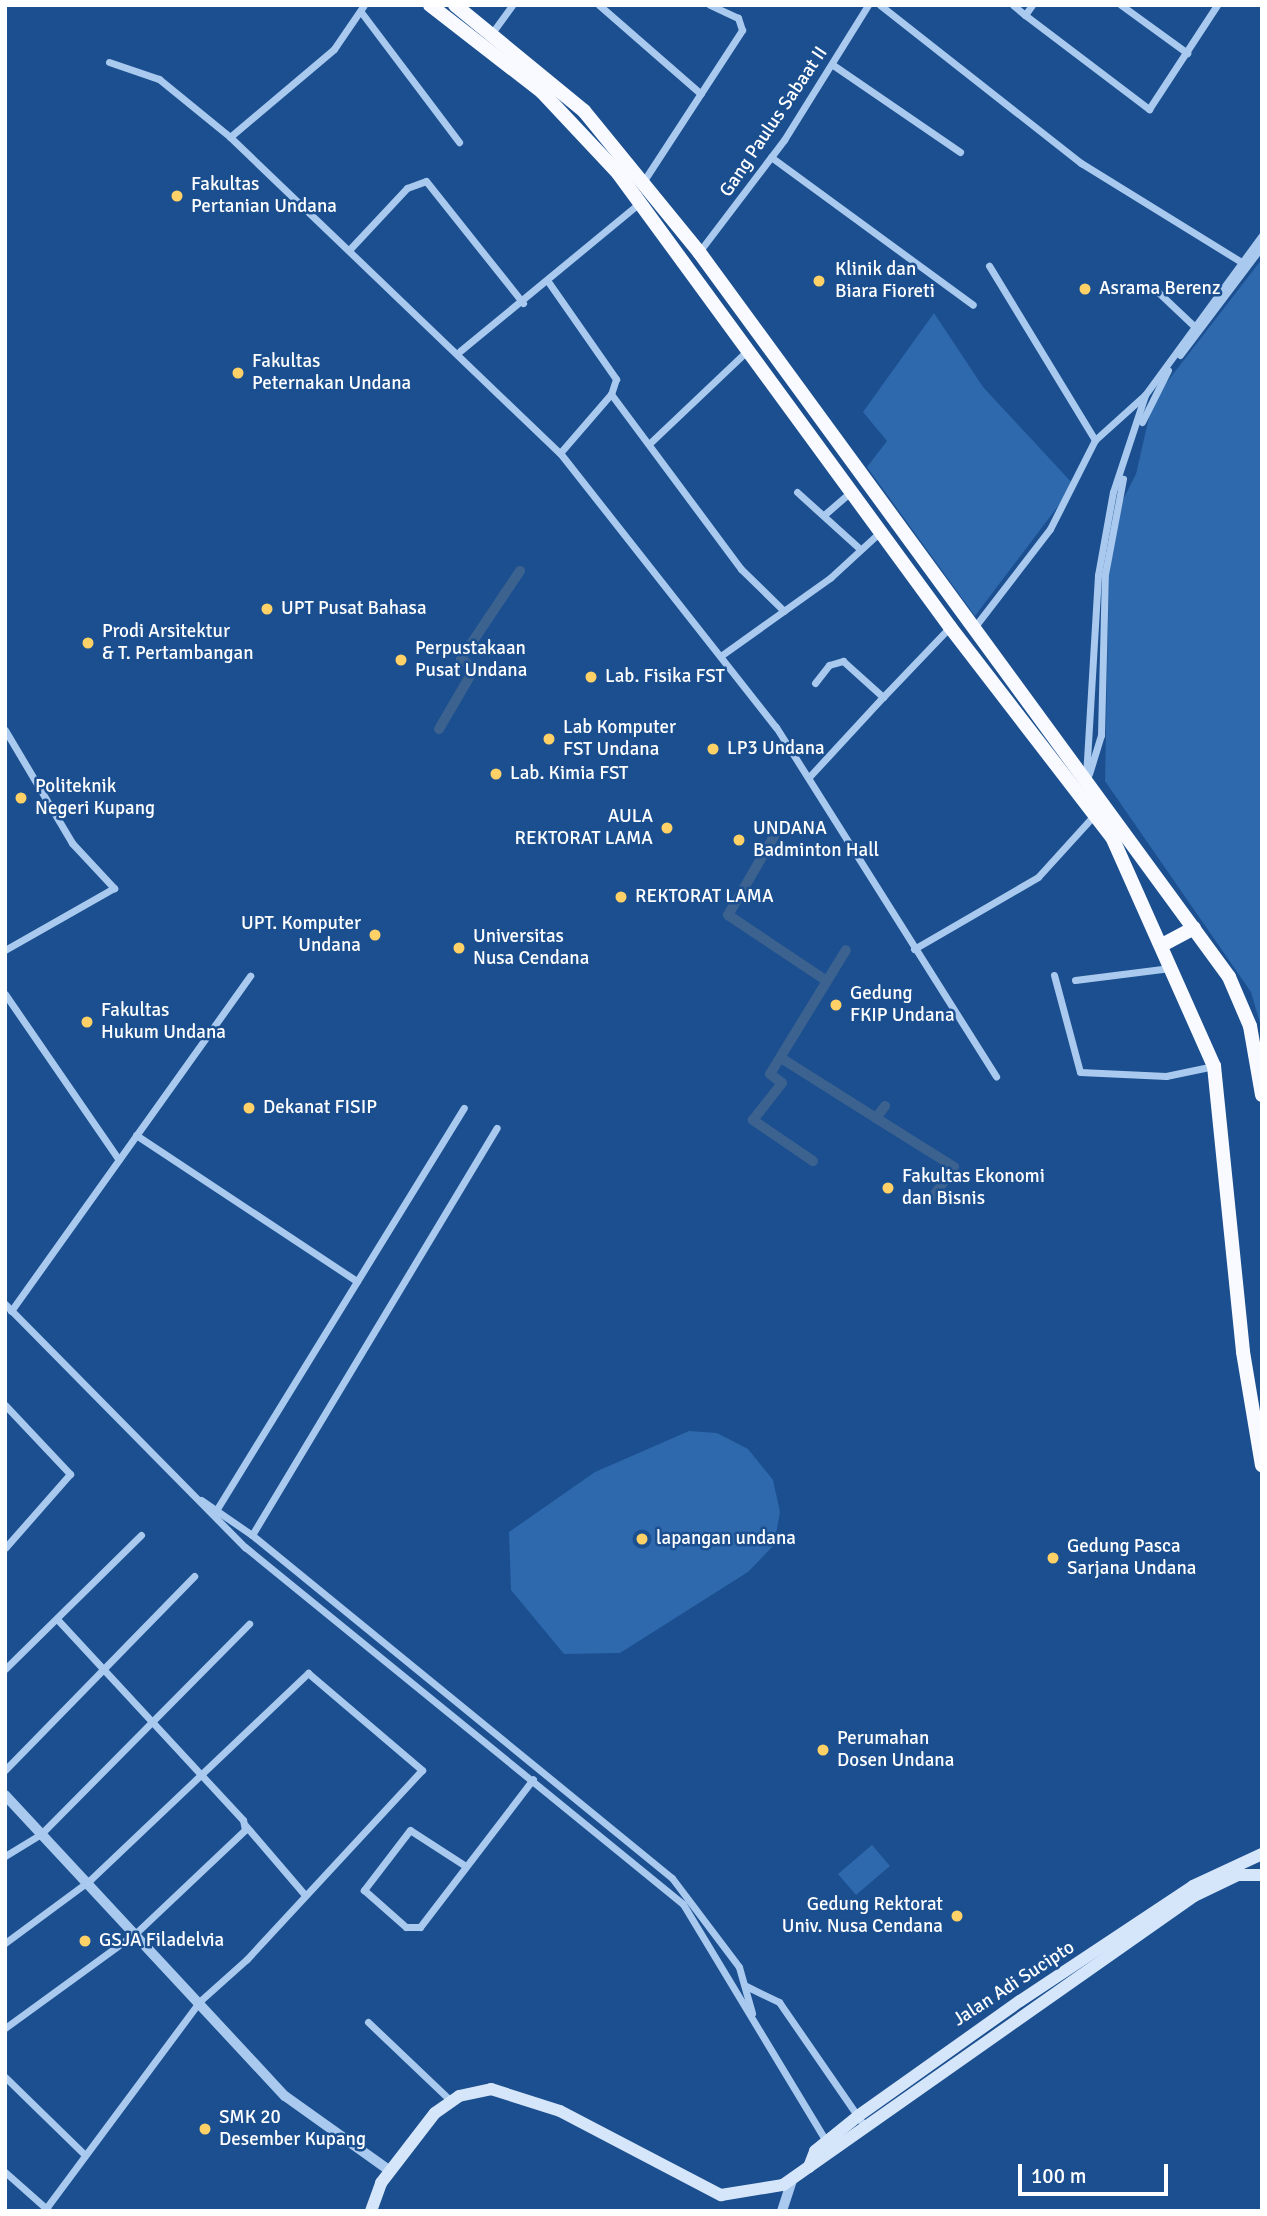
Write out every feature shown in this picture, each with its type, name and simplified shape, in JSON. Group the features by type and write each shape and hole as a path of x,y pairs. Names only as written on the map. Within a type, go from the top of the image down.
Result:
{"highway":[{"path":"430,5 542,92 641,201 950,627 1096,813 1164,944 1214,1066 1243,1352 1262,1465"},
{"path":"455,5 584,111 645,179 972,629 1086,777 1237,991 1262,1095"},
{"path":"721,312 734,301"},
{"path":"1164,944 1194,928"}],"main road":[{"name":"Jalan Adi Sucipto","path":"451,2101 476,2091 507,2089 721,2195 769,2190 807,2170 858,2116 1193,1886 1262,1854"},
{"name":"Jalan Adi Sucipto","path":"829,2146 866,2128 1194,1896 1238,1875 1262,1875"},
{"path":"371,2211 390,2171 451,2101"}],"street":[{"path":"492,33 512,5"},
{"path":"599,5 701,94"},
{"path":"645,179 742,30 738,18 710,5"},
{"name":"Gang Paulus Sabaat II","path":"699,252 771,157 833,65 868,5"},
{"path":"880,5 1081,163 1241,262"},
{"path":"1013,5 1149,109 1217,5"},
{"path":"1025,15 1032,5"},
{"path":"1121,5 1187,52"},
{"path":"230,137 334,49 362,9 459,142"},
{"path":"109,62 159,79 230,137 460,351 559,453 722,655 810,776 914,949 996,1077"},
{"path":"833,65 960,152"},
{"path":"771,157 974,305"},
{"path":"349,250 407,188 426,181 523,303"},
{"path":"460,351 523,303 547,279 641,201"},
{"path":"972,629 1050,529 1095,440 1149,394 1262,235"},
{"path":"1197,328 1262,246"},
{"path":"989,266 1095,440"},
{"path":"547,279 614,376 611,394 559,453"},
{"path":"1159,293 1197,328"},
{"path":"651,442 748,350"},
{"path":"611,394 651,442 720,542 784,611"},
{"path":"1086,777 1100,552 1149,394"},
{"path":"797,492 859,548"},
{"path":"824,515 850,492"},
{"path":"722,655 784,611 880,532"},
{"path":"810,776 950,627"},
{"path":"815,683 829,665 843,661 883,697"},
{"path":"5,730 72,843 114,888 5,950"},
{"path":"914,949 1038,877 1096,813"},
{"path":"1075,980 1174,968"},
{"path":"1054,975 1080,1072 1166,1076 1214,1066"},
{"path":"11,1311 250,976"},
{"path":"5,994 119,1160"},
{"path":"213,1516 464,1108"},
{"path":"253,1535 497,1128"},
{"path":"136,1135 357,1282"},
{"path":"5,1304 200,1499 213,1516 532,1781 664,1886 723,1962 829,2146"},
{"path":"5,1405 70,1474 5,1548"},
{"path":"200,1499 218,1508 253,1535 368,1634 671,1878 732,1955 746,1986 752,2015"},
{"path":"5,1669 141,1535"},
{"path":"5,1770 105,1672 194,1576"},
{"path":"57,1619 201,1774 305,1895"},
{"path":"5,1856 41,1834 249,1624"},
{"path":"363,1642 368,1634"},
{"path":"5,1943 90,1880 308,1673 420,1767 305,1895 200,2001 84,2154 46,2210 5,2172"},
{"path":"464,1865 410,1830 364,1890 416,1929 539,1772"},
{"path":"5,1795 41,1834 90,1880 301,2111 390,2171"},
{"path":"5,2028 137,1931 239,1838 245,1825"},
{"path":"664,1886 671,1878"},
{"path":"723,1962 732,1955"},
{"path":"746,1986 779,2002 866,2128"},
{"path":"368,2022 451,2101"},
{"path":"5,2077 84,2154"},
{"path":"782,2211 792,2180"}],"shaded area":[{"path":"1262,259 1262,1030 1251,992 1105,781 1110,525 1136,474 1153,400"},
{"path":"934,313 983,387 1074,485 975,616 867,467 887,441 863,412"},
{"name":"lapangan undana","path":"689,1431 717,1433 748,1449 773,1480 780,1512 774,1545 748,1572 620,1653 564,1654 511,1590 509,1532 595,1472"},
{"path":"872,1845 890,1866 856,1895 838,1874"}],"waterway":[{"path":"439,729 474,669 461,659 520,571"},
{"path":"767,828 776,833 728,915 824,979"},
{"path":"813,1161 753,1120 782,1083 770,1074 846,950"},
{"path":"781,1058 876,1118 885,1106"},
{"path":"876,1118 954,1167 934,1196"}],"place":[{"name":"Fakultas Pertanian Undana","path":"177,196"},
{"name":"Klinik dan Biara Fioreti","path":"819,281"},
{"name":"Asrama Berenz","path":"1085,289"},
{"name":"Fakultas Peternakan Undana","path":"238,373"},
{"name":"UPT Pusat Bahasa","path":"267,609"},
{"name":"Prodi Arsitektur & T. Pertambangan","path":"88,643"},
{"name":"Perpustakaan Pusat Undana","path":"401,660"},
{"name":"Lab. Fisika FST","path":"591,677"},
{"name":"Lab Komputer FST Undana","path":"549,739"},
{"name":"LP3 Undana","path":"713,749"},
{"name":"Lab. Kimia FST","path":"496,774"},
{"name":"Politeknik Negeri Kupang","path":"21,798"},
{"name":"AULA REKTORAT LAMA","path":"667,828"},
{"name":"UNDANA Badminton Hall","path":"739,840"},
{"name":"REKTORAT LAMA","path":"621,897"},
{"name":"UPT. Komputer Undana","path":"375,935"},
{"name":"Universitas Nusa Cendana","path":"459,948"},
{"name":"Gedung FKIP Undana","path":"836,1005"},
{"name":"Fakultas Hukum Undana","path":"87,1022"},
{"name":"Dekanat FISIP","path":"249,1108"},
{"name":"Fakultas Ekonomi dan Bisnis","path":"888,1188"},
{"name":"lapangan undana","path":"642,1539"},
{"name":"Gedung Pasca Sarjana Undana","path":"1053,1558"},
{"name":"Perumahan Dosen Undana","path":"823,1750"},
{"name":"Gedung Rektorat Univ. Nusa Cendana","path":"957,1916"},
{"name":"GSJA Filadelvia","path":"85,1941"},
{"name":"SMK 20 Desember Kupang","path":"205,2129"}]}
